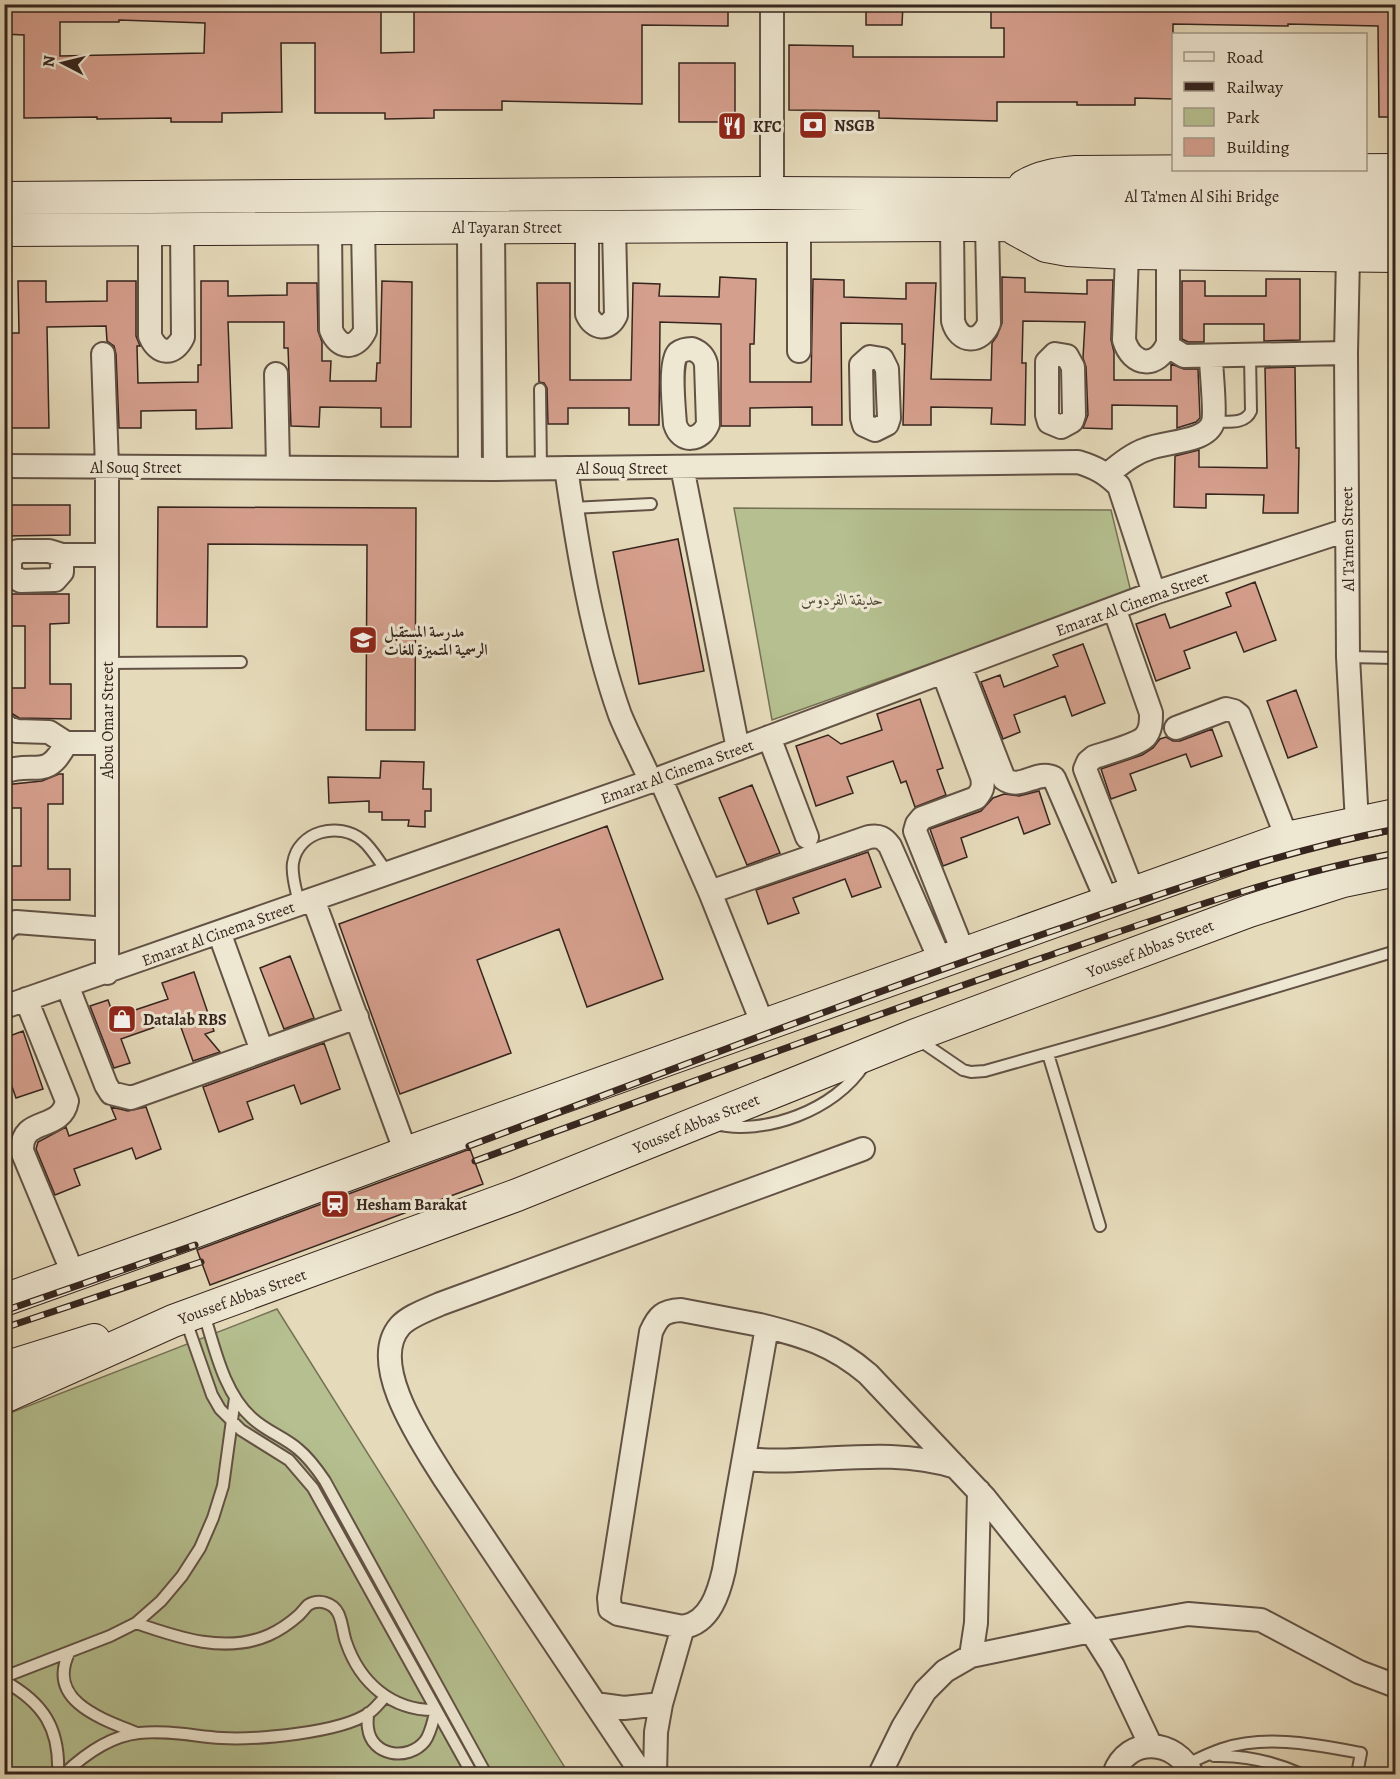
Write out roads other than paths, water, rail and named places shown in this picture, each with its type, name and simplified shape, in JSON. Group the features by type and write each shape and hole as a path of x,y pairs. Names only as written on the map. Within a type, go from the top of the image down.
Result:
{"main road":[{"path":"1367,170 1395,170"},
{"path":"1236,171 1076,172 1032,181 1001,215 1027,237 1046,246 1068,250 1168,254 1395,256"},
{"name":"Al Tayaran Street","path":"4,198 772,193 1001,215"},
{"name":"Al Ta'men Al Sihi Bridge","path":"1001,215 1395,196"},
{"name":"Al Tayaran Street","path":"4,230 952,225 1001,215"},
{"name":"Al Ta'men Al Sihi Bridge","path":"1001,215 1395,227"},
{"path":"4,1300 180,1238 406,1153 1287,838 1395,815"},
{"name":"Youssef Abbas Street","path":"4,1397 187,1316 517,1195 913,1036 1249,911 1344,881 1395,870"},
{"path":"4,1282 130,1238 164,1236 180,1238"},
{"path":"4,1368 74,1346 187,1316"}],"street":[{"path":"772,4 772,193"},
{"path":"952,225 953,321 962,336 970,339 979,337 986,331 989,323 1001,215"},
{"path":"799,225 800,351"},
{"path":"330,227 331,330 335,339 343,344 353,345 361,339 365,331 363,227"},
{"path":"470,469 481,227"},
{"path":"481,227 495,469"},
{"path":"150,229 150,336 154,345 162,350 171,351 179,346 183,337 182,228"},
{"path":"1127,253 1124,340 1127,351 1135,358 1145,362 1155,360 1164,353 1168,343 1168,254"},
{"name":"Al Ta'men Street","path":"1348,255 1346,353 1348,657 1357,823"},
{"path":"1168,343 1171,348 1184,356 1346,353"},
{"name":"Abou Omar Street","path":"103,354 107,467 107,972"},
{"path":"1154,593 1119,486 1108,474 1144,450 1158,444 1200,437 1208,432 1213,422 1210,357"},
{"path":"276,374 278,467"},
{"path":"1060,427 1062,461"},
{"path":"875,430 877,464"},
{"path":"691,439 687,467 738,749"},
{"name":"Al Souq Street","path":"4,466 495,469 1062,461 1086,464 1108,474"},
{"path":"566,468 585,579 601,648 621,715 710,892 763,1025"},
{"name":"Emarat Al Cinema Street","path":"4,1007 655,780 1154,593 1347,530"},
{"path":"62,555 106,555"},
{"path":"1114,609 1151,713 1149,732 1144,739 1094,757 1085,769 1120,897"},
{"path":"952,669 1004,779 1011,784 1048,775 1054,778 1120,897"},
{"path":"952,669 984,785 976,798 922,818 915,831 952,958"},
{"path":"1176,728 1226,709 1239,715 1287,838"},
{"path":"4,724 17,731 49,732 66,743 107,743"},
{"path":"769,738 807,837"},
{"path":"4,772 49,766 55,761 66,743"},
{"path":"710,892 877,836 885,839 890,846 952,958"},
{"path":"306,902 357,1017 406,1153"},
{"path":"4,931 16,922 107,929"},
{"path":"219,932 262,1051"},
{"path":"67,985 106,1085 111,1093 130,1098 357,1017"},
{"path":"26,999 68,1101 61,1116 26,1133 22,1141 22,1151 67,1259"},
{"path":"642,1774 450,1487 416,1431 399,1394 390,1367 389,1356 395,1333 402,1324 440,1305 863,1149"},
{"path":"767,1327 719,1590 712,1604 702,1618 691,1626 683,1627 618,1614 609,1609 651,1332 656,1320 662,1314 670,1311 710,1315 767,1327 800,1336 849,1357 979,1491 1091,1631 1113,1666 1151,1746"},
{"path":"744,1459 779,1461 836,1457 907,1457 933,1460 956,1467"},
{"path":"971,1656 977,1603 979,1491"},
{"path":"880,1774 907,1719 925,1691 945,1671 971,1656 1188,1614 1261,1620 1349,1667 1395,1686"},
{"path":"655,1774 656,1732 661,1704 683,1627"},
{"path":"595,1704 624,1708 661,1704"},
{"path":"1114,1774 1125,1756 1137,1749 1151,1746 1171,1751 1194,1765"}],"lane":[{"path":"1213,422 1243,421 1248,418 1251,411 1250,356"},
{"path":"540,389 542,468"},
{"path":"572,508 651,504"},
{"path":"1348,657 1395,658"},
{"path":"107,663 241,662"},
{"path":"306,902 293,865 296,854 304,842 314,834 330,830 348,832 363,840 388,873"},
{"path":"913,1036 952,1063 971,1072 985,1071 1395,951"},
{"path":"1047,1054 1100,1226"},
{"path":"187,1316 214,1348 235,1398 250,1417 298,1449 319,1472 486,1774"},
{"path":"187,1316 212,1395 220,1409 231,1421 289,1460 313,1488 472,1774"},
{"path":"4,1679 136,1623 161,1601 182,1576 200,1548 223,1486 235,1398"},
{"path":"136,1623 167,1634 227,1645 254,1641 279,1631 301,1614 307,1606 317,1602 327,1603 340,1617 345,1641 355,1663 369,1682 385,1697 410,1708 436,1710"},
{"path":"69,1653 63,1665 64,1682 71,1697 83,1708 137,1733"},
{"path":"4,1679 23,1691 41,1708 53,1731 58,1756 58,1774"},
{"path":"64,1774 80,1759 107,1742 137,1733 185,1734 220,1738 277,1736 315,1731 368,1713 385,1697"},
{"path":"368,1713 368,1728 374,1742 386,1752 400,1755 415,1750 426,1740 436,1710"},
{"path":"1194,1765 1222,1749 1241,1744 1281,1742 1311,1744 1361,1753 1357,1774"},
{"path":"1194,1765 1227,1755 1248,1758 1301,1774"}],"railway":[{"path":"469,1146 844,1005 1110,911 1272,859 1396,829"},
{"path":"475,1161 902,1007 1175,913 1306,873 1396,853"},
{"path":"4,1311 195,1245"},
{"path":"4,1328 201,1262"}],"place":[{"name":"NSGB","path":"813,125"},
{"name":"KFC","path":"732,126"},
{"name":"مدرسة المستقبل الرسمية المتميزة للغات","path":"363,640"},
{"name":"Datalab RBS","path":"122,1019"},
{"name":"Hesham Barakat","path":"335,1204"}],"park label":[{"name":"حديقة الفردوس","path":"842,599"}]}
